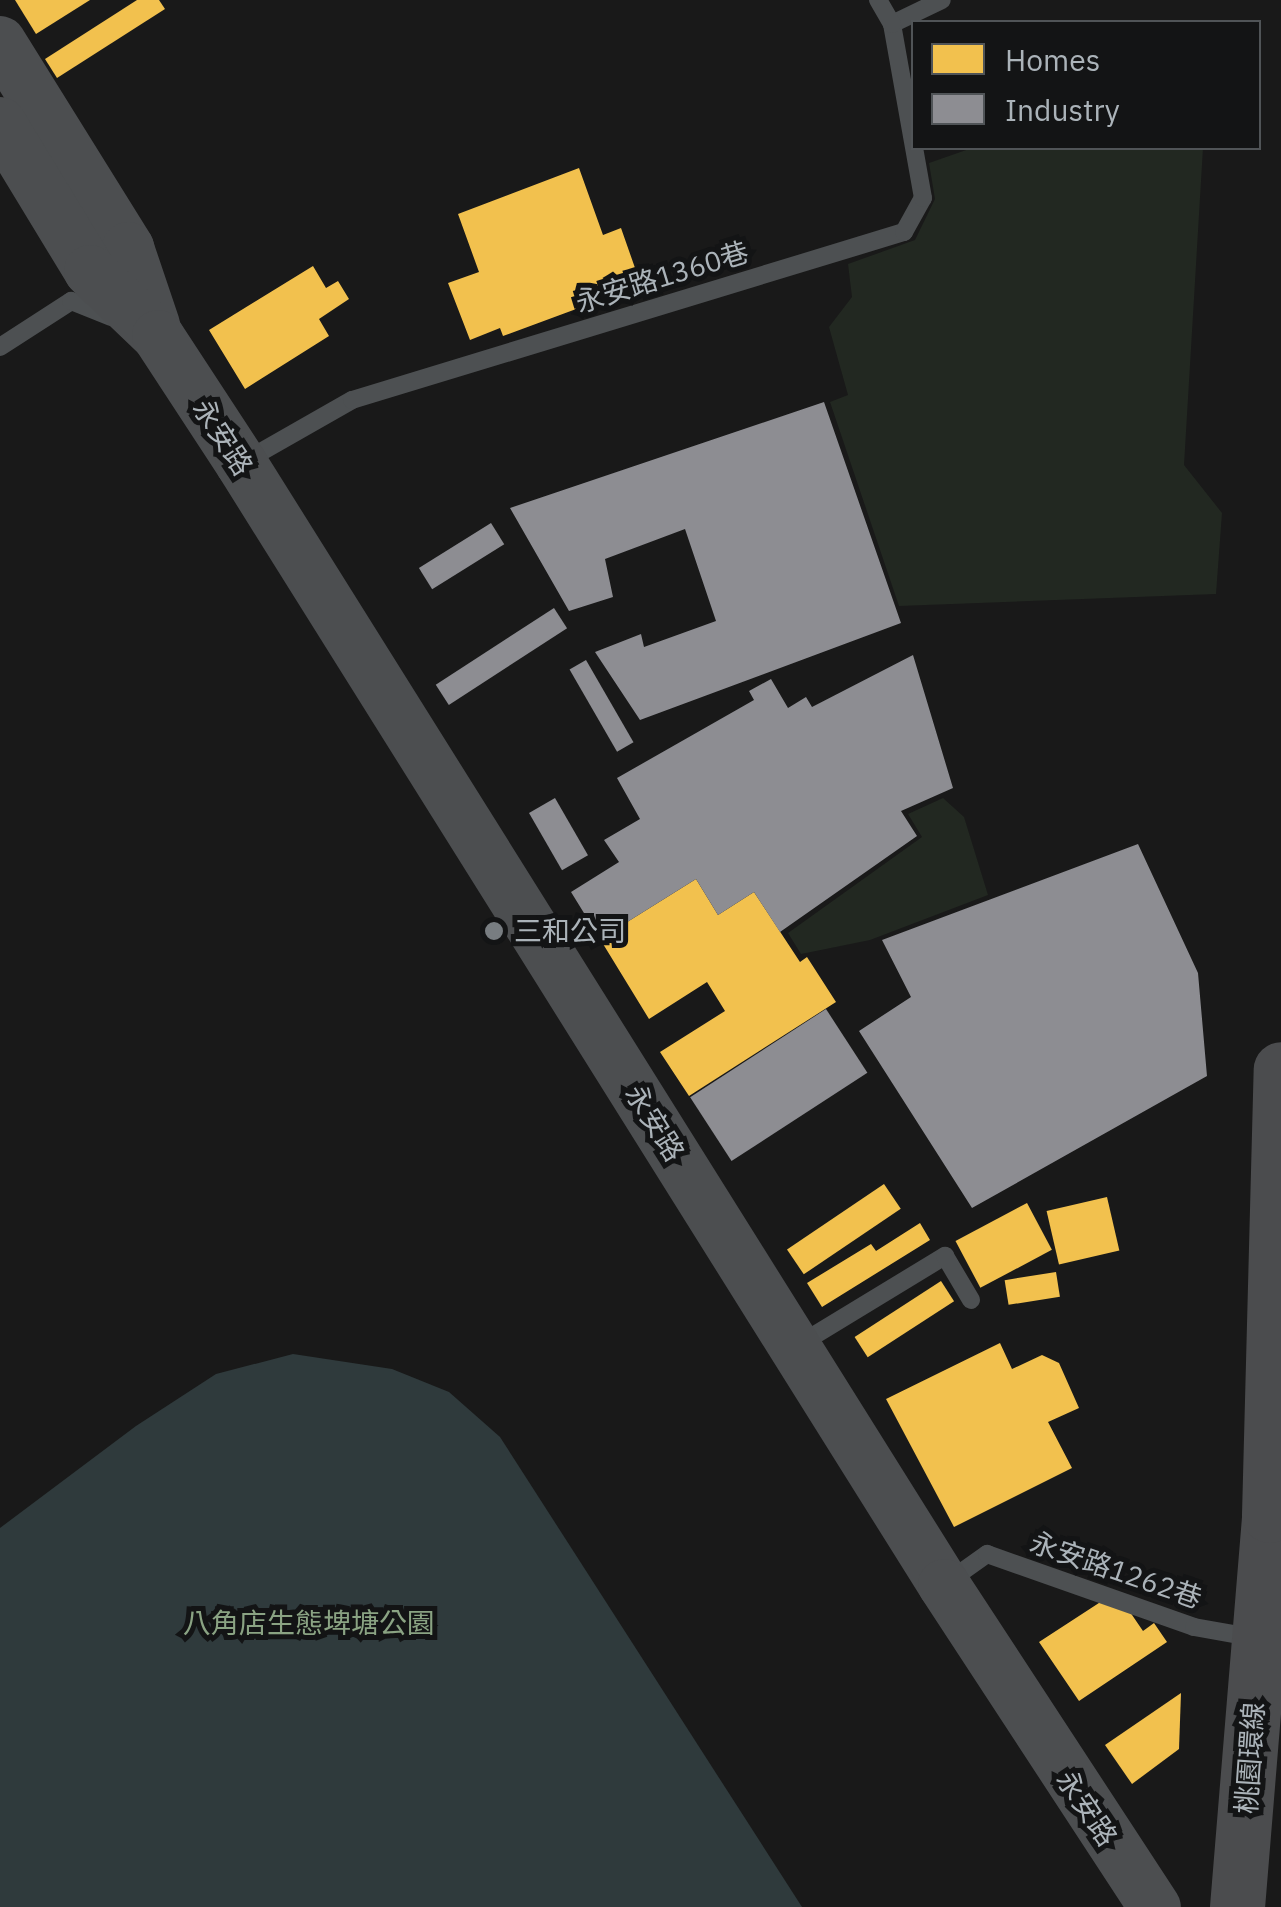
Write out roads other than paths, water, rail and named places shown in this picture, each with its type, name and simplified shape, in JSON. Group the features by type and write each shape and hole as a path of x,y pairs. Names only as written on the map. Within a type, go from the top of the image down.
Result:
{"highway":[{"name":"桃園環線","path":"1237,1907 1268,1515 1281,1070"}],"main road":[{"name":"永安路","path":"0,42 128,248 158,336"},
{"name":"永安路","path":"0,123 90,271 158,336 241,463 944,1585 1154,1907"}],"lane":[{"path":"878,0 892,24 942,0"},
{"name":"永安路1360巷","path":"892,24 911,131"},
{"name":"永安路1360巷","path":"241,463 352,400 904,232 923,198 914,150"},
{"path":"0,347 71,301 158,336"},
{"path":"795,1347 946,1256 971,1300"},
{"name":"永安路1262巷","path":"944,1585 986,1554 1194,1627 1281,1643"}],"place":[{"name":"三和公司","path":"494,931"}],"park label":[{"name":"八角店生態埤塘公園","path":"309,1623"}]}
